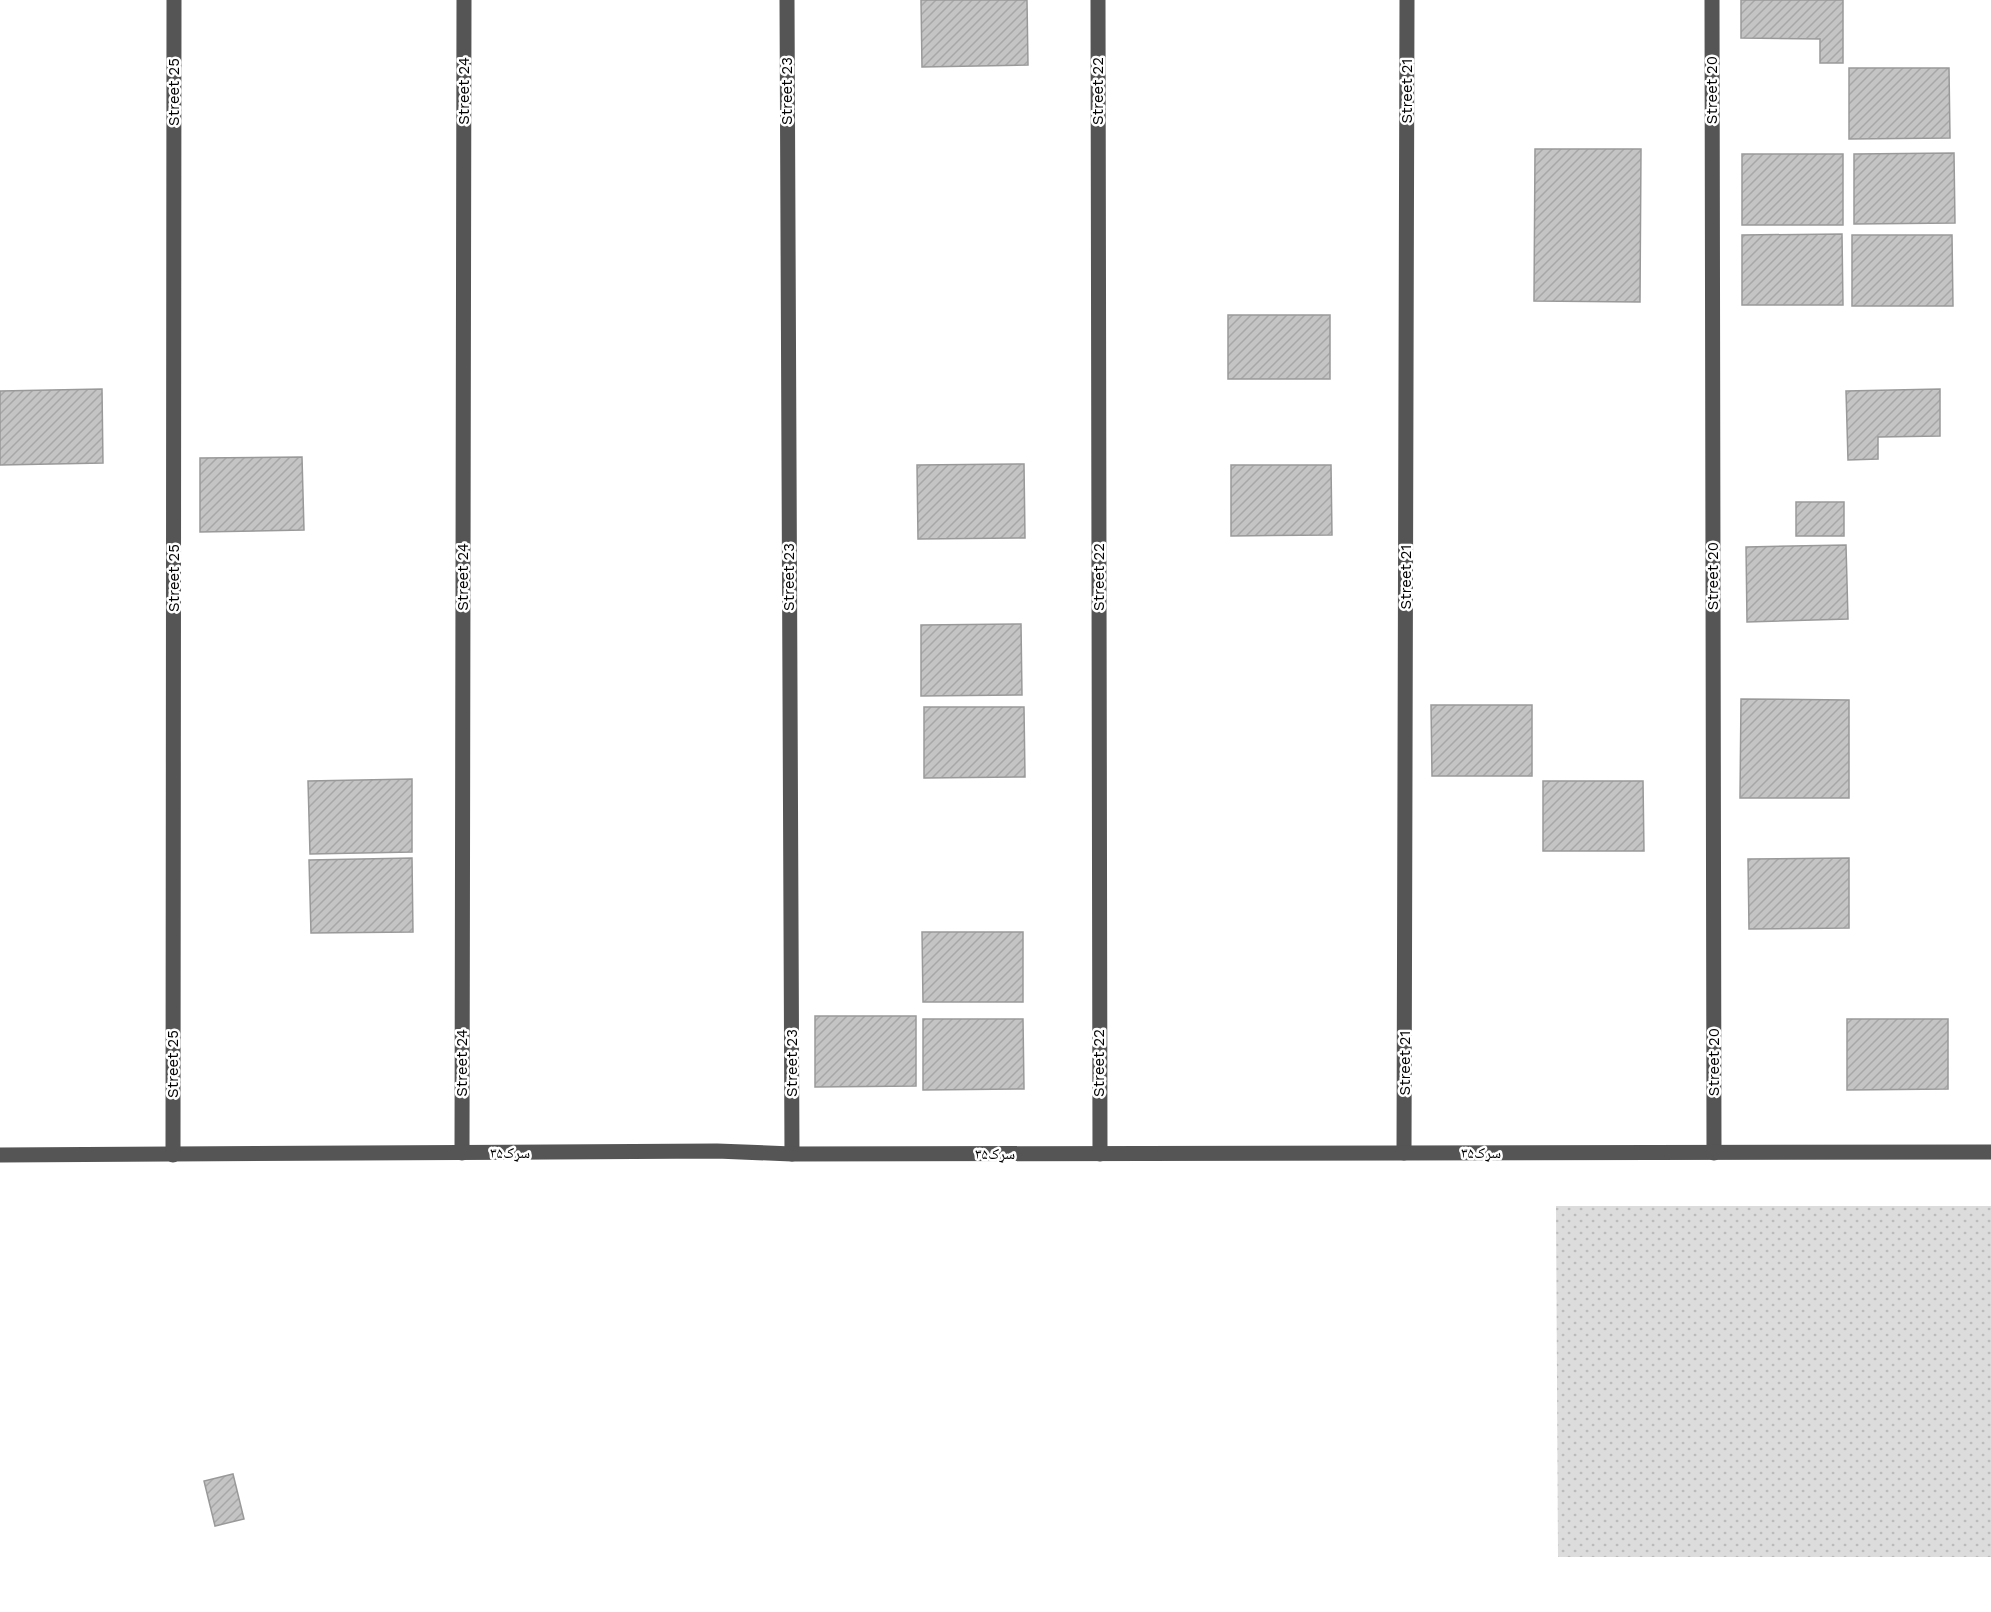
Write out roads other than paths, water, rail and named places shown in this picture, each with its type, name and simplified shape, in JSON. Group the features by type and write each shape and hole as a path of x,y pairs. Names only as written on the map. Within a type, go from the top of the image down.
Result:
{"street":[{"name":"Street 25","path":"173,1155 174,0"},
{"name":"Street 24","path":"462,1153 464,0"},
{"name":"Street 23","path":"787,0 792,1154"},
{"name":"Street 22","path":"1098,0 1100,1154"},
{"name":"Street 21","path":"1404,1154 1407,0"},
{"name":"Street 20","path":"1712,0 1714,1153"},
{"name":"سړک۳۵","path":"0,1155 717,1151 792,1154 1991,1152"}]}
